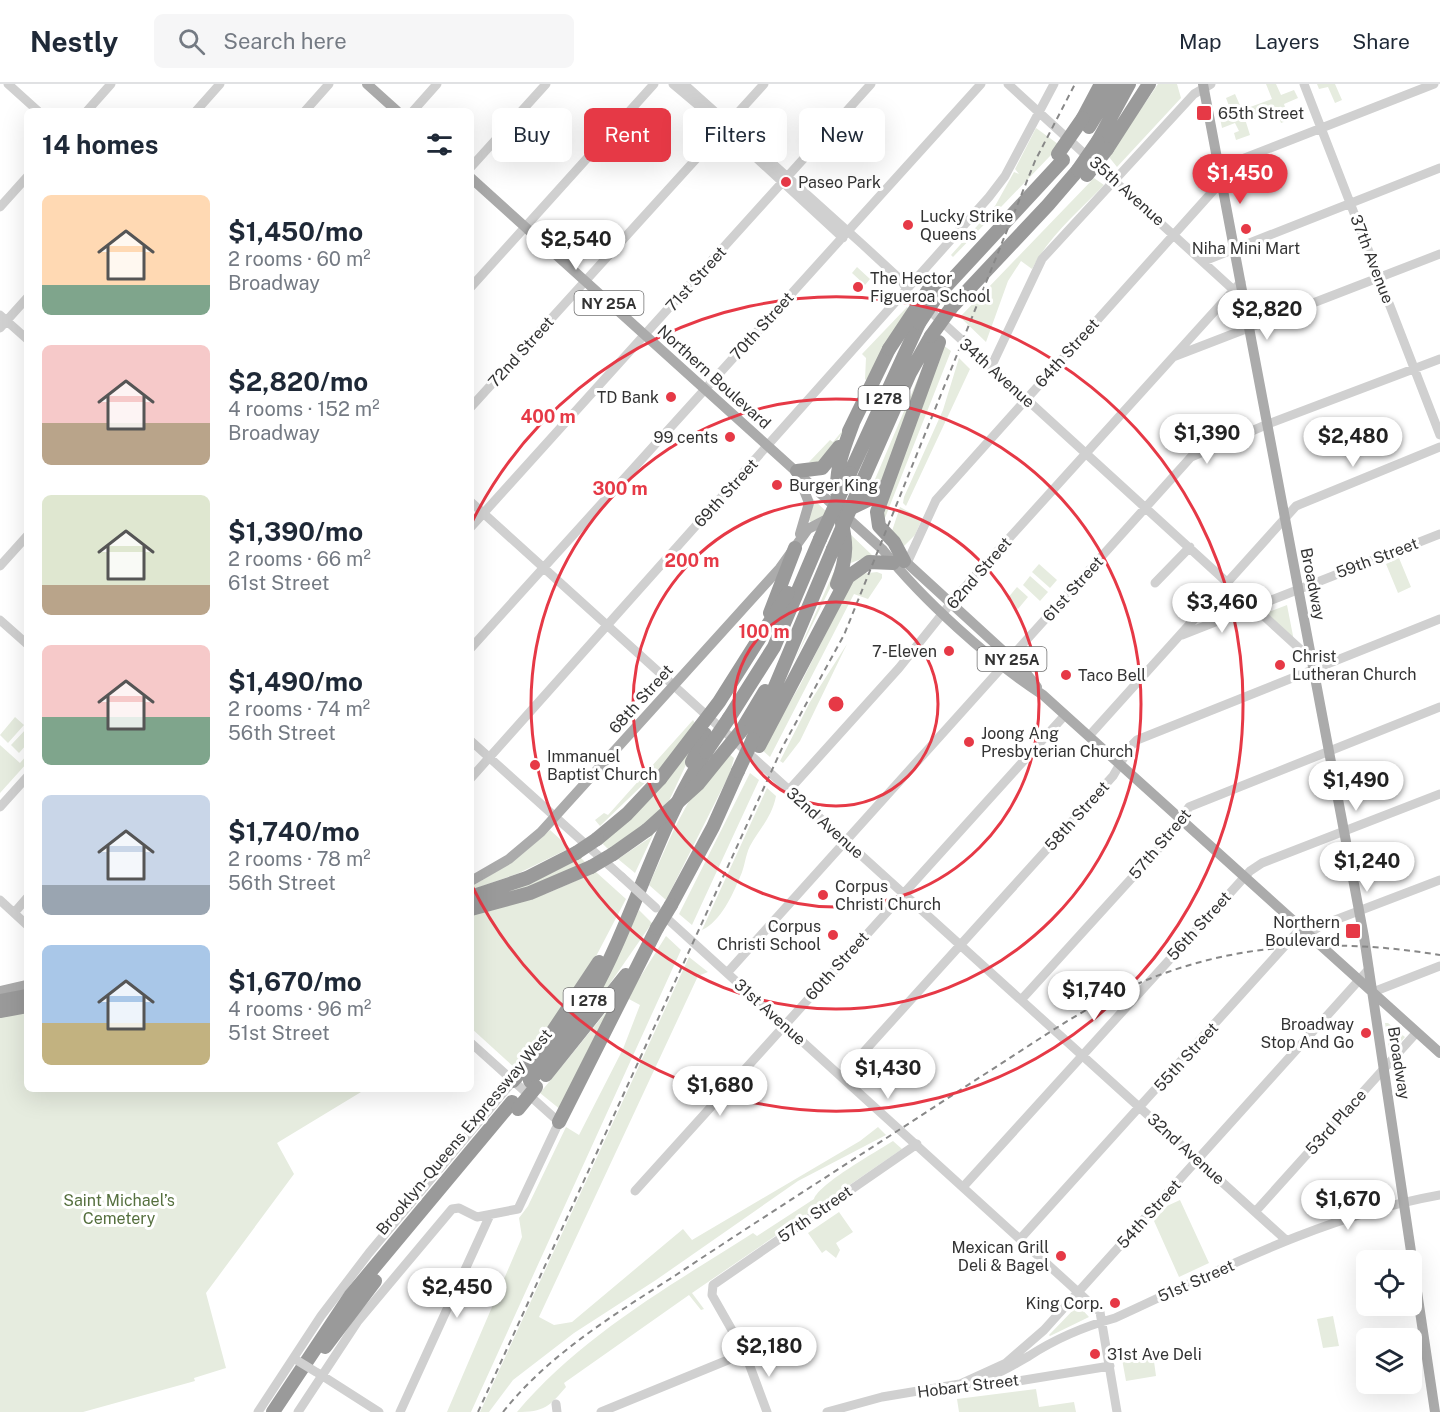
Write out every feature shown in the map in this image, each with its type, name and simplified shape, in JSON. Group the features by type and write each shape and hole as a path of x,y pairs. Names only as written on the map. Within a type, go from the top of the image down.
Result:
{"highway":[{"path":"1086,123 1101,84"},
{"path":"797,471 818,469 826,465 853,423 889,350 962,255 995,231 1044,181 1115,84"},
{"path":"1103,145 1128,84"},
{"path":"474,908 530,893 591,867 647,830 751,739 822,625 845,582 856,568 873,561 901,562 894,542 877,522 878,508 935,339 954,310 988,267 1083,172 1149,85"},
{"name":"I 278","path":"820,539 933,292"},
{"name":"Brooklyn-Queens Expressway West","path":"284,1412 356,1305 533,1084 609,998 671,905 741,774 751,739 910,373 935,339"},
{"path":"822,625 845,559 846,541 837,489 838,469 853,423"},
{"path":"842,512 873,497 886,483"},
{"path":"474,896 527,878 576,853 627,814 660,779 733,682 820,539"},
{"name":"Brooklyn-Queens Expressway West","path":"533,1084 585,1006 723,714 774,647 820,539"},
{"path":"669,826 682,783 705,734 723,714 733,682 773,608 795,548"},
{"path":"513,1081 542,1049 565,1017 632,910"},
{"path":"559,1122 657,928"},
{"path":"0,1001 24,997"},
{"path":"0,1011 24,1007"},
{"name":"Brooklyn-Queens Expressway West","path":"273,1412 340,1310 515,1106"}],"main road":[{"path":"367,84 394,108"},
{"name":"Broadway","path":"1206,85 1221,182 1235,248 1238,286 1244,299 1250,328 1359,910 1385,1068 1435,1412"},
{"name":"Northern Boulevard","path":"474,181 883,550 901,562 948,609 1440,1053"},
{"path":"795,548 809,507 797,471"},
{"name":"68th Street","path":"474,879 516,854 555,817 780,568 811,526 842,512"},
{"path":"0,991 24,986"}],"street":[{"path":"8,84 35,108"},
{"path":"90,108 111,84"},
{"path":"199,108 220,84"},
{"path":"307,108 329,84"},
{"path":"416,108 437,84"},
{"path":"474,164 546,84"},
{"path":"474,284 654,84"},
{"name":"34th Avenue","path":"673,84 703,108"},
{"name":"34th Avenue","path":"684,84 708,108"},
{"name":"72nd Street","path":"742,108 764,84"},
{"name":"71st Street","path":"474,524 871,84"},
{"name":"70th Street","path":"474,645 981,84"},
{"name":"35th Avenue","path":"1008,84 1204,261 1238,286"},
{"name":"69th Street","path":"474,775 999,184 1054,84"},
{"name":"37th Avenue","path":"1304,84 1440,435"},
{"path":"1219,168 1434,84"},
{"path":"991,367 1042,259 1194,94 1206,85"},
{"name":"72nd Street","path":"474,404 693,162"},
{"name":"34th Avenue","path":"765,162 845,235 901,280 907,290 1228,582 1313,664"},
{"path":"1204,261 1440,168"},
{"path":"0,207 24,180"},
{"name":"64th Street","path":"901,562 936,500 1221,182"},
{"name":"62nd Street","path":"1171,358 1440,254"},
{"name":"62nd Street","path":"789,790 899,668 1086,453 1238,286"},
{"path":"24,301 2,322 24,337"},
{"name":"61st Street","path":"727,973 1191,457 1268,424 1440,359"},
{"path":"1089,736 1296,506 1440,447"},
{"name":"32nd Avenue","path":"474,505 1286,1240"},
{"name":"59th Street","path":"1180,635 1440,534"},
{"path":"0,566 24,539"},
{"path":"1155,583 1190,547"},
{"name":"58th Street","path":"842,1076 1113,776 1137,740 1313,664 1440,619"},
{"path":"0,620 24,641"},
{"name":"57th Street","path":"1022,1000 1170,836 1189,807 1440,707"},
{"name":"60th Street","path":"635,1191 1065,715"},
{"name":"31st Avenue","path":"474,744 1100,1312 1117,1412"},
{"path":"0,807 24,780"},
{"name":"56th Street","path":"963,1187 1245,876 1262,863 1440,794"},
{"name":"55th Street","path":"1020,1239 1304,931 1440,880"},
{"path":"0,900 24,922"},
{"path":"14,913 24,901"},
{"path":"1373,992 1440,966"},
{"name":"54th Street","path":"960,1384 1006,1363 1024,1350 1079,1292 1369,969"},
{"name":"53rd Place","path":"1255,1212 1417,1032"},
{"path":"298,1412 319,1374 358,1322 452,1209 463,1210 477,1217 518,1209 559,1122 474,1046"},
{"name":"Brooklyn-Queens Expressway West","path":"258,1412 369,1253 513,1081"},
{"name":"57th Street","path":"745,1353 712,1295 713,1285 917,1144"},
{"name":"51st Street","path":"960,1384 995,1375 1029,1355 1286,1240 1361,1212 1440,1195"},
{"path":"400,1412 490,1215"},
{"path":"601,1412 745,1353 767,1412"},
{"path":"296,1359 379,1412"},
{"name":"Hobart Street","path":"827,1412 882,1396 960,1384 994,1385 1110,1366"}],"green space":[{"path":"1158,84 1177,84 1181,98 1117,167 1109,157"},
{"path":"1266,84 1276,84 1281,95 1294,90 1298,98 1284,104 1289,120 1281,123 1275,107 1245,119 1250,135 1236,140 1234,133 1239,131 1235,123 1222,128 1220,118 1232,114 1226,98 1235,94 1242,110 1272,99"},
{"path":"1317,84 1335,84 1342,100 1335,103 1328,87 1319,89"},
{"path":"1036,128 1058,144 1051,155 953,257 951,255 995,206 1014,172 1019,174 1015,169"},
{"path":"1094,178 1104,185 1055,235 1032,269 1021,261 1008,281 986,342 960,317"},
{"path":"857,267 870,279 865,285 852,273"},
{"path":"907,307 909,309 869,383 865,379 866,358 862,354"},
{"path":"943,345 951,351 883,523 881,509"},
{"path":"959,358 970,369 906,506 903,503 904,497 943,410"},
{"path":"922,369 884,475 879,485 870,491"},
{"path":"848,424 821,465 809,462 830,440 833,442"},
{"path":"812,498 829,514 811,522 809,520"},
{"path":"900,507 922,519 915,535 904,546 891,534"},
{"path":"849,533 872,555 848,564"},
{"path":"840,558 838,572 793,664"},
{"path":"1399,558 1411,587 1398,593 1386,564"},
{"path":"1039,564 1057,580 1050,588 1032,572"},
{"path":"877,572 882,574 882,578 868,599 854,594 770,757 762,750 800,685 853,579 860,574"},
{"path":"1030,576 1048,592 1040,601 1023,585"},
{"path":"1017,587 1028,597 1018,609 1007,599"},
{"path":"1287,605 1294,641 1263,614"},
{"path":"847,644 800,741 783,763 780,761 810,702"},
{"path":"15,717 24,725 8,743 0,735"},
{"path":"693,720 701,733 635,873 618,859 651,837 643,825 608,849 602,843 664,782 654,774 600,826 595,820 604,813 608,815"},
{"path":"24,731 24,747 19,753 11,745"},
{"path":"0,745 20,763 24,758 24,766 0,793"},
{"path":"719,746 734,758 730,773 666,900 649,885 675,827"},
{"path":"750,773 759,780 692,925 679,914"},
{"path":"767,788 776,796 772,810 750,846 742,873 725,907 715,921 702,930"},
{"path":"550,830 570,848 519,873 474,889 474,885 515,860"},
{"path":"580,857 585,862 547,881 494,897 532,883"},
{"path":"596,872 626,899 582,983 517,1070 474,1031 474,914 548,893"},
{"path":"639,910 652,923 593,1008 592,1007"},
{"path":"666,936 681,950 471,1412 447,1412 522,1237 519,1218 528,1206 566,1127 579,1135 623,1049 640,1005 627,998"},
{"path":"689,957 708,972 698,976 539,1317 554,1325 572,1322 683,1229 692,1240 860,1141 878,1127 886,1135 798,1181 656,1280 574,1333 513,1380 489,1412 480,1412"},
{"path":"620,995 561,1110 540,1093"},
{"name":"Saint Michael’s Cemetery","path":"24,1013 24,1092 361,1092 277,1143 294,1174 206,1293 226,1368 194,1378 195,1381 83,1412 0,1412 0,1017"},
{"path":"1385,1023 1405,1037 1392,1052 1389,1049"},
{"path":"893,1141 902,1149 692,1293 704,1309 701,1310 689,1295 564,1383 566,1387 550,1404 534,1411 517,1412 569,1359 628,1314 753,1233 757,1236 814,1199 826,1185"},
{"path":"1180,1200 1209,1263 1179,1277 1154,1221 1167,1206"},
{"path":"839,1212 853,1232 836,1243 840,1250 836,1258 826,1250 822,1253 808,1233"},
{"path":"1078,1305 1089,1317 1050,1336 1049,1335"},
{"path":"1333,1316 1339,1346 1323,1348 1317,1319"},
{"path":"1153,1354 1156,1376 1126,1381 1122,1359"},
{"path":"1036,1389 1039,1407 1074,1402 1076,1412 959,1412 957,1399"}],"railway":[{"path":"478,1412 783,746 844,635 1035,161 1075,84"},
{"path":"503,1412 521,1391 562,1353 607,1320 1053,1030 1128,988 1201,962 1269,949 1303,946 1371,947 1440,955"}],"place":[{"name":"65th Street","path":"1204,113"},
{"name":"Paseo Park","path":"786,182"},
{"name":"Lucky Strike Queens","path":"908,225"},
{"name":"Niha Mini Mart","path":"1246,229"},
{"name":"The Hector Figueroa School","path":"858,287"},
{"name":"TD Bank","path":"671,397"},
{"name":"99 cents","path":"730,437"},
{"name":"Burger King","path":"777,485"},
{"name":"7-Eleven","path":"949,651"},
{"name":"Christ Lutheran Church","path":"1280,665"},
{"name":"Taco Bell","path":"1066,675"},
{"name":"Joong Ang Presbyterian Church","path":"969,742"},
{"name":"Immanuel Baptist Church","path":"535,765"},
{"name":"Corpus Christi Church","path":"823,895"},
{"name":"Northern Boulevard","path":"1353,931"},
{"name":"Corpus Christi School","path":"833,935"},
{"name":"Broadway Stop And Go","path":"1366,1033"},
{"name":"Mexican Grill Deli & Bagel","path":"1061,1256"},
{"name":"King Corp.","path":"1115,1303"},
{"name":"31st Ave Deli","path":"1095,1354"}]}
